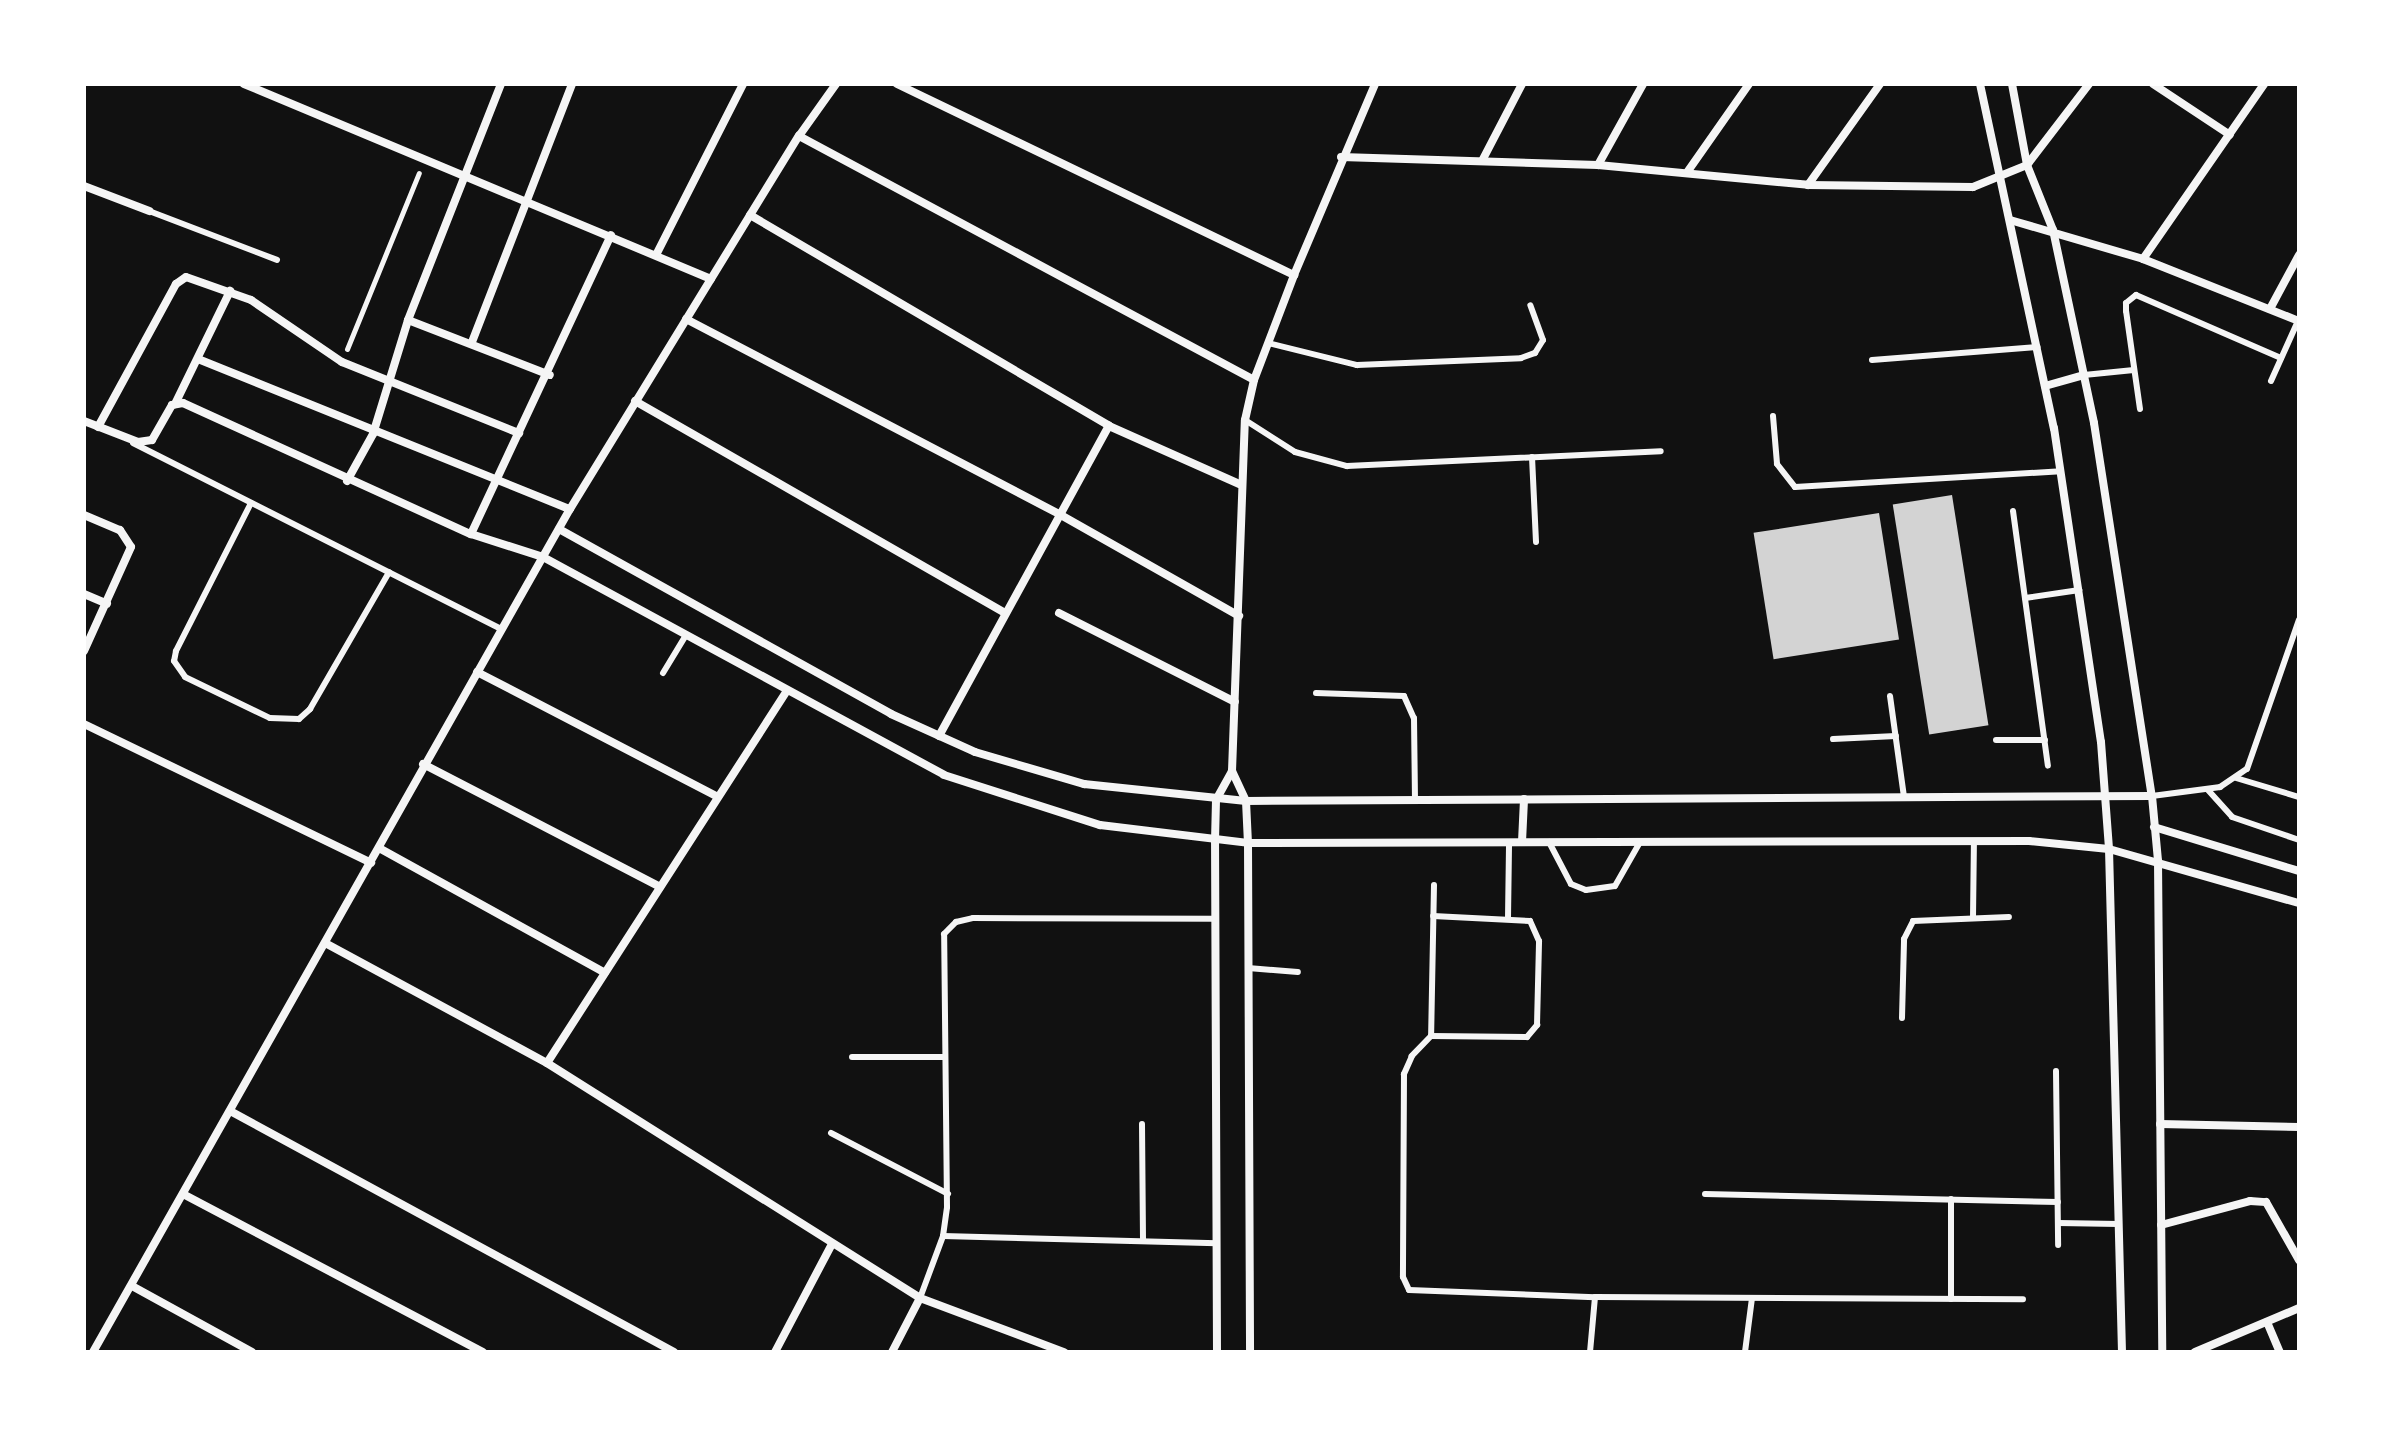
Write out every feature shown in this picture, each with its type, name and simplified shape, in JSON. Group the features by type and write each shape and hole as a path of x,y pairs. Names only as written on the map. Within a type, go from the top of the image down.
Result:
{"street":[{"path":"244,84 711,279"},
{"path":"347,481 373,434 408,320 462,175 501,84"},
{"path":"472,342 572,84"},
{"path":"93,1352 232,1112 327,944 423,764 570,509 799,136 836,84"},
{"path":"897,84 1294,275"},
{"path":"1217,1352 1216,800 1232,771 1239,616 1239,484 1245,420 1254,380 1294,275 1341,157 1375,84"},
{"path":"1483,159 1522,84"},
{"path":"1598,165 1643,84"},
{"path":"1688,171 1749,84"},
{"path":"1808,185 1880,84"},
{"path":"1980,84 2061,471 2106,795 2122,1352"},
{"path":"2012,84 2027,165 2053,230 2084,375 2152,796 2158,861 2162,1352"},
{"path":"1341,157 1483,159 1598,165 1688,171 1808,185 1945,190 1999,180 2027,165 2089,84"},
{"path":"2153,84 2230,135"},
{"path":"2143,259 2264,84"},
{"path":"656,255 741,85"},
{"path":"799,136 1254,380"},
{"path":"84,186 149,211"},
{"path":"750,215 1109,426 1239,484"},
{"path":"2010,220 2053,230 2143,259 2271,307 2299,321"},
{"path":"471,534 550,375 611,235"},
{"path":"2271,307 2299,255"},
{"path":"98,427 176,284 186,277 230,291 270,311 342,362 519,433"},
{"path":"84,421 126,440 152,440 175,404 230,291"},
{"path":"686,319 1059,514 1239,616"},
{"path":"408,320 472,342 550,375"},
{"path":"198,359 373,434 570,509"},
{"path":"2045,386 2084,375"},
{"path":"635,401 1004,612"},
{"path":"175,404 183,403 347,481 471,534 543,557 894,752 995,795 1100,825 1248,843 1974,841 2109,849 2299,903"},
{"path":"939,736 1004,612 1109,426"},
{"path":"84,515 120,530 131,547 84,651"},
{"path":"559,529 939,736 1084,784 1246,801 2152,796"},
{"path":"84,594 107,604"},
{"path":"1059,613 1235,702"},
{"path":"477,672 718,797"},
{"path":"547,1063 787,691"},
{"path":"84,724 371,863"},
{"path":"423,764 660,887"},
{"path":"1232,771 1246,801 1248,843 1250,1352"},
{"path":"1522,842 1524,799"},
{"path":"2154,827 2299,871"},
{"path":"379,848 605,973"},
{"path":"327,944 547,1063 920,1298 1064,1352"},
{"path":"232,1112 674,1352"},
{"path":"2160,1124 2299,1127"},
{"path":"183,1194 483,1352"},
{"path":"2161,1225 2250,1201 2266,1202 2299,1260"},
{"path":"775,1352 832,1244"},
{"path":"132,1286 252,1352"},
{"path":"892,1352 920,1298"},
{"path":"2195,1352 2299,1308"},
{"path":"2267,1322 2280,1352"}],"lane":[{"path":"149,211 277,260"},
{"path":"2140,409 2126,303 2136,295 2281,358"},
{"path":"1268,343 1357,365 1521,358 1535,353 1543,340 1530,305"},
{"path":"2271,381 2299,321"},
{"path":"1872,360 2037,347"},
{"path":"2084,375 2134,370"},
{"path":"1773,416 1777,464 1795,487 2061,471"},
{"path":"1245,420 1295,452 1329,464 1661,451"},
{"path":"126,440 502,629"},
{"path":"1532,457 1536,542"},
{"path":"251,503 176,651 174,661 185,677 270,718 299,719 310,709 389,572"},
{"path":"2013,511 2048,766"},
{"path":"2025,598 2079,590"},
{"path":"2152,796 2208,790 2236,778 2254,754 2299,620"},
{"path":"663,673 686,635"},
{"path":"1316,693 1404,696 1414,718 1415,800"},
{"path":"1890,696 1904,797"},
{"path":"1833,739 1896,736"},
{"path":"1996,740 2045,740"},
{"path":"2236,778 2299,797"},
{"path":"2208,790 2232,817 2299,840"},
{"path":"1973,918 1974,841"},
{"path":"1508,918 1509,842"},
{"path":"1549,842 1571,884 1586,890 1615,886 1640,842"},
{"path":"1434,885 1431,1036 1406,1065 1404,1074 1405,1284 1423,1294 2023,1299"},
{"path":"1431,1036 1527,1037 1536,1031 1537,930 1530,921 1433,916"},
{"path":"1902,1018 1906,929 1923,918 2009,917"},
{"path":"920,1298 943,1236 948,1194 944,934 956,922 1216,919"},
{"path":"1248,968 1298,972"},
{"path":"852,1057 944,1057"},
{"path":"2056,1071 2058,1245"},
{"path":"1142,1124 1143,1241"},
{"path":"831,1133 948,1194"},
{"path":"1705,1194 2058,1202"},
{"path":"1951,1199 1951,1299"},
{"path":"2058,1223 2119,1224"},
{"path":"943,1236 1217,1243"},
{"path":"1590,1352 1595,1297"},
{"path":"1745,1352 1752,1298"}],"path":[{"path":"342,362 424,161"}],"building":[{"path":"1952,495 1988,725 1929,735 1893,504"},
{"path":"1879,513 1899,639 1774,659 1754,533"}]}
